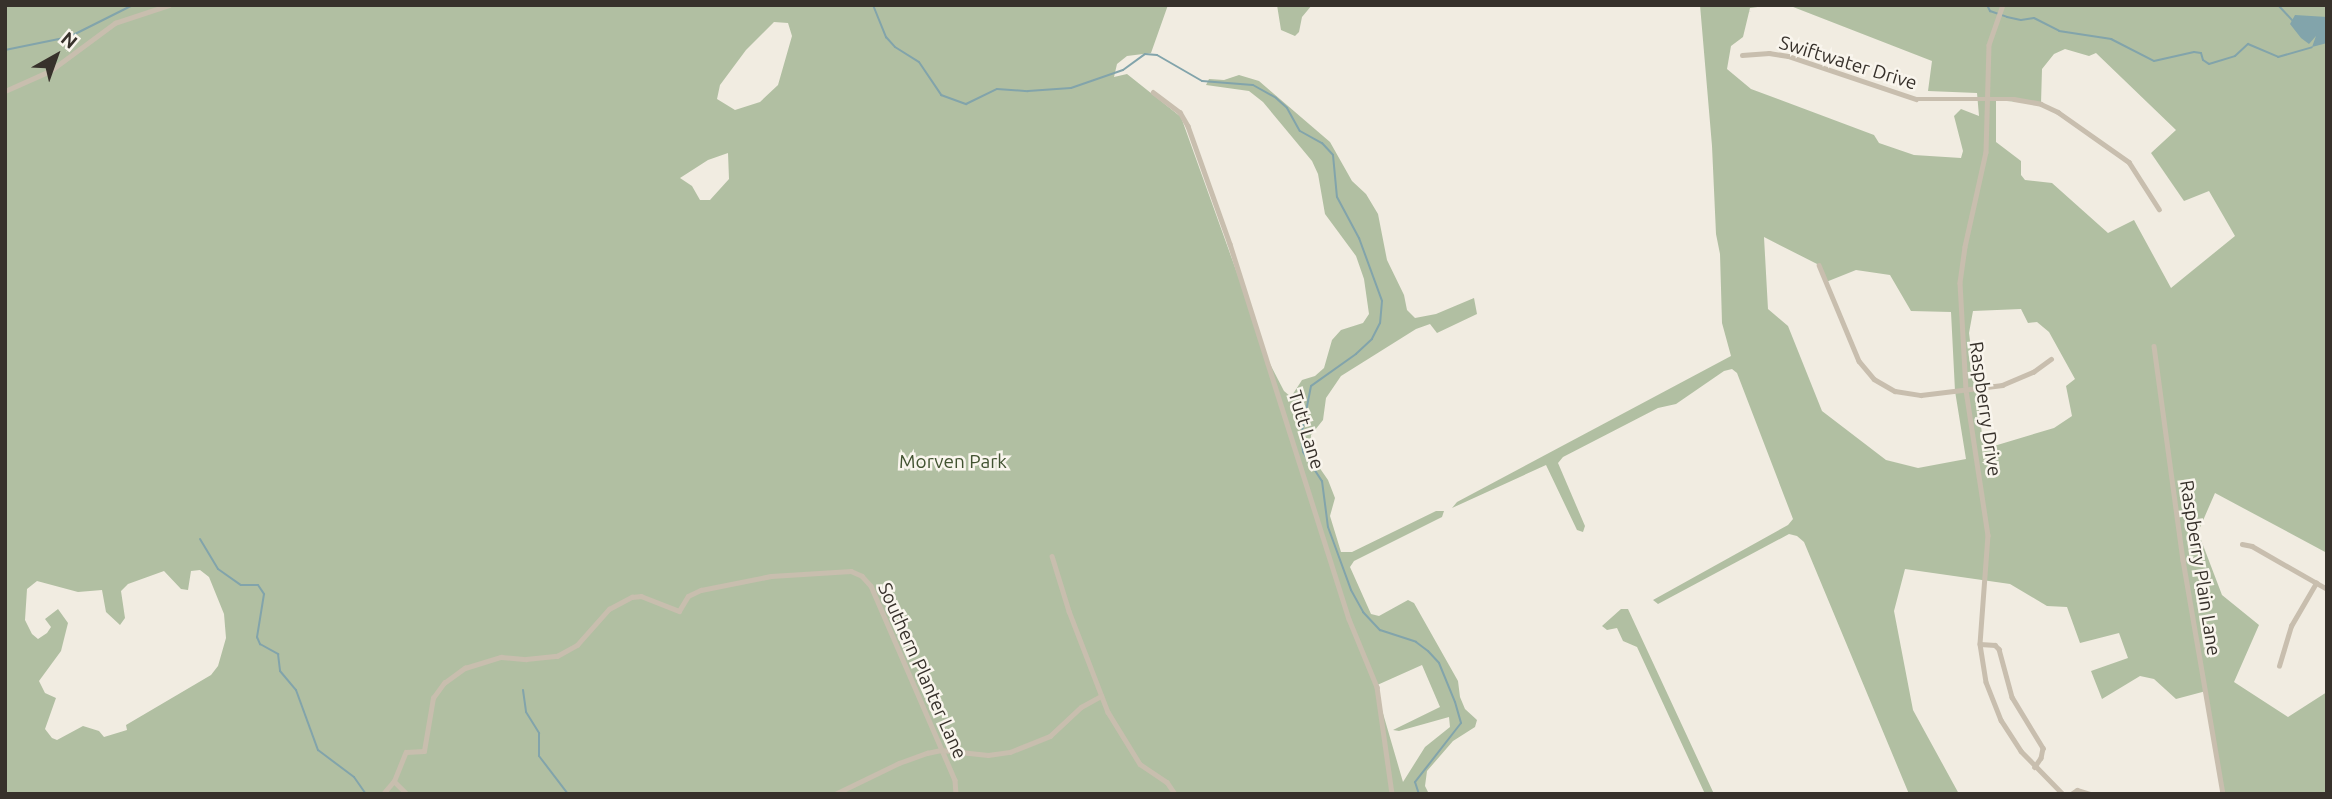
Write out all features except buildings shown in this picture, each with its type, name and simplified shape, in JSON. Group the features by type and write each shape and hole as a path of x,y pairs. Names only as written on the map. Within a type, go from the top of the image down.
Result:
{"street":[{"path":"5,90 50,71 115,23 169,5"},
{"name":"Raspberry Drive","path":"2003,6 1997,17 1988,51 1984,169 1961,271 1960,318 1966,390 1988,535 1980,644 1986,682 1993,704 2013,740 2063,794"},
{"name":"Swiftwater Drive","path":"1742,55 1769,53 1788,56 1905,97 2031,101 2058,112 2129,162 2141,176 2159,209"},
{"name":"Tutt Lane","path":"1153,92 1180,112 1188,126 1230,244 1349,619 1377,687 1383,716 1389,793"},
{"path":"1819,265 1856,354 1874,379 1895,391 1913,395 1966,390 2013,381 2051,359"},
{"name":"Raspberry Plain Lane","path":"2154,346 2183,560 2222,794"},
{"path":"2242,544 2252,546 2327,589"},
{"path":"1052,556 1101,696 1140,764 1167,782 1175,794"},
{"name":"Southern Planter Lane","path":"383,794 394,781 406,752 425,751 433,698 444,683 465,668 490,659 548,658 568,651 609,609 632,597 641,596 678,611 688,596 701,590 771,576 851,571 862,576 871,586 955,780 956,794"},
{"path":"2279,666 2291,626 2316,583"},
{"path":"1980,644 1994,645 1999,649 2012,697 2043,748 2042,758 2035,766"},
{"path":"835,794 899,763 941,750 988,755 1010,752 1050,736 1081,707 1101,696"},
{"path":"394,781 407,794"},
{"path":"2071,794 2077,790 2090,794"}],"green space":[{"name":"Morven Park","path":"5,5 1168,5 1151,53 1127,56 1117,64 1114,77 1127,74 1181,117 1269,362 1284,391 1291,397 1302,380 1315,376 1324,368 1332,340 1341,330 1363,323 1369,314 1364,279 1356,256 1325,214 1318,174 1312,161 1263,102 1249,91 1206,85 1209,79 1224,80 1239,75 1259,81 1330,142 1352,181 1366,194 1378,214 1387,260 1404,295 1407,310 1415,318 1436,314 1474,298 1477,314 1437,333 1430,324 1416,329 1341,376 1326,398 1323,420 1311,435 1310,454 1328,480 1335,498 1330,516 1341,552 1352,552 1436,511 1444,511 1442,517 1354,561 1350,567 1371,614 1379,616 1408,600 1414,603 1458,681 1465,709 1477,720 1475,727 1453,741 1427,771 1425,786 1429,794 5,794","holes":["774,22 788,23 792,36 778,85 760,102 735,110 717,99 720,85 746,50","728,153 729,179 710,200 700,200 692,186 680,178 708,160","200,570 209,577 224,614 226,638 218,666 211,675 126,725 127,730 104,737 99,731 83,726 57,740 52,738 45,729 56,698 45,693 39,681 61,651 68,623 58,609 45,619 51,627 38,639 32,634 25,620 27,589 37,581 78,592 102,590 106,612 120,625 125,618 121,591 128,584 164,571 181,589 188,590 191,571","1422,665 1440,707 1393,730 1399,731 1449,717 1450,727 1425,747 1403,782 1375,686"]},
{"path":"1277,5 1312,5 1302,17 1299,32 1295,36 1281,30"},
{"path":"1700,5 1773,5 1750,8 1743,37 1731,46 1727,69 1751,89 1874,135 1879,143 1914,155 1961,158 1963,151 1954,116 1961,109 1979,116 1977,93 1928,91 1932,61 1788,5 2327,5 2327,553 2215,493 2198,532 2222,595 2259,625 2234,682 2288,717 2327,692 2327,794 2223,794 2206,691 2176,699 2154,679 2140,676 2102,699 2091,671 2128,658 2119,633 2080,643 2067,607 2047,606 2010,584 1905,569 1894,611 1913,710 1959,794 1909,794 1804,542 1797,536 1789,534 1658,604 1653,600 1788,525 1793,519 1737,373 1732,369 1724,371 1676,404 1658,408 1563,457 1558,463 1585,526 1583,532 1577,530 1546,465 1452,508 1457,502 1731,356 1722,323 1712,146","holes":["2065,49 2089,56 2096,53 2176,130 2151,153 2184,201 2209,191 2235,236 2171,288 2134,220 2108,233 2052,183 2025,180 2021,175 2021,161 1996,142 1996,100 2041,104 2042,69 2054,54","1764,237 1819,265 1826,282 1856,270 1890,275 1911,311 1951,312 1955,391 1966,459 1918,468 1886,460 1822,411 1788,326 1768,309","2021,309 2028,323 2037,322 2049,332 2075,379 2066,386 2072,416 2054,428 1984,449 1969,333 1973,311"]},
{"path":"1621,609 1628,609 1714,794 1705,794 1637,647 1623,641 1617,628 1607,630 1602,626"}],"water":[{"path":"2295,15 2327,17 2327,43 2312,47 2316,36 2309,44 2301,38 2290,24"}],"waterway":[{"path":"5,50 69,37 133,5"},
{"path":"873,5 886,37 895,47 919,62 941,95 966,104 997,89 1028,91 1071,88 1123,70 1145,54 1157,55 1202,81 1253,85 1276,98 1287,108 1300,131 1322,143 1333,155 1337,197 1359,238 1382,301 1380,323 1372,339 1356,354 1311,386 1301,437 1303,452 1322,481 1328,527 1351,590 1363,612 1380,630 1416,642 1428,651 1439,663 1455,702 1461,723 1415,782 1419,794"},
{"path":"1987,5 1990,11 2007,17 2021,20 2034,18 2059,31 2111,39 2154,61 2194,52 2201,53 2203,60 2209,64 2235,56 2248,44 2278,57 2312,47"},
{"path":"2278,5 2292,20"},
{"path":"200,539 218,569 241,585 258,585 264,594 257,637 260,644 278,654 280,671 296,690 318,750 354,777 366,794"},
{"path":"523,690 526,712 539,733 539,756 568,794"}]}
